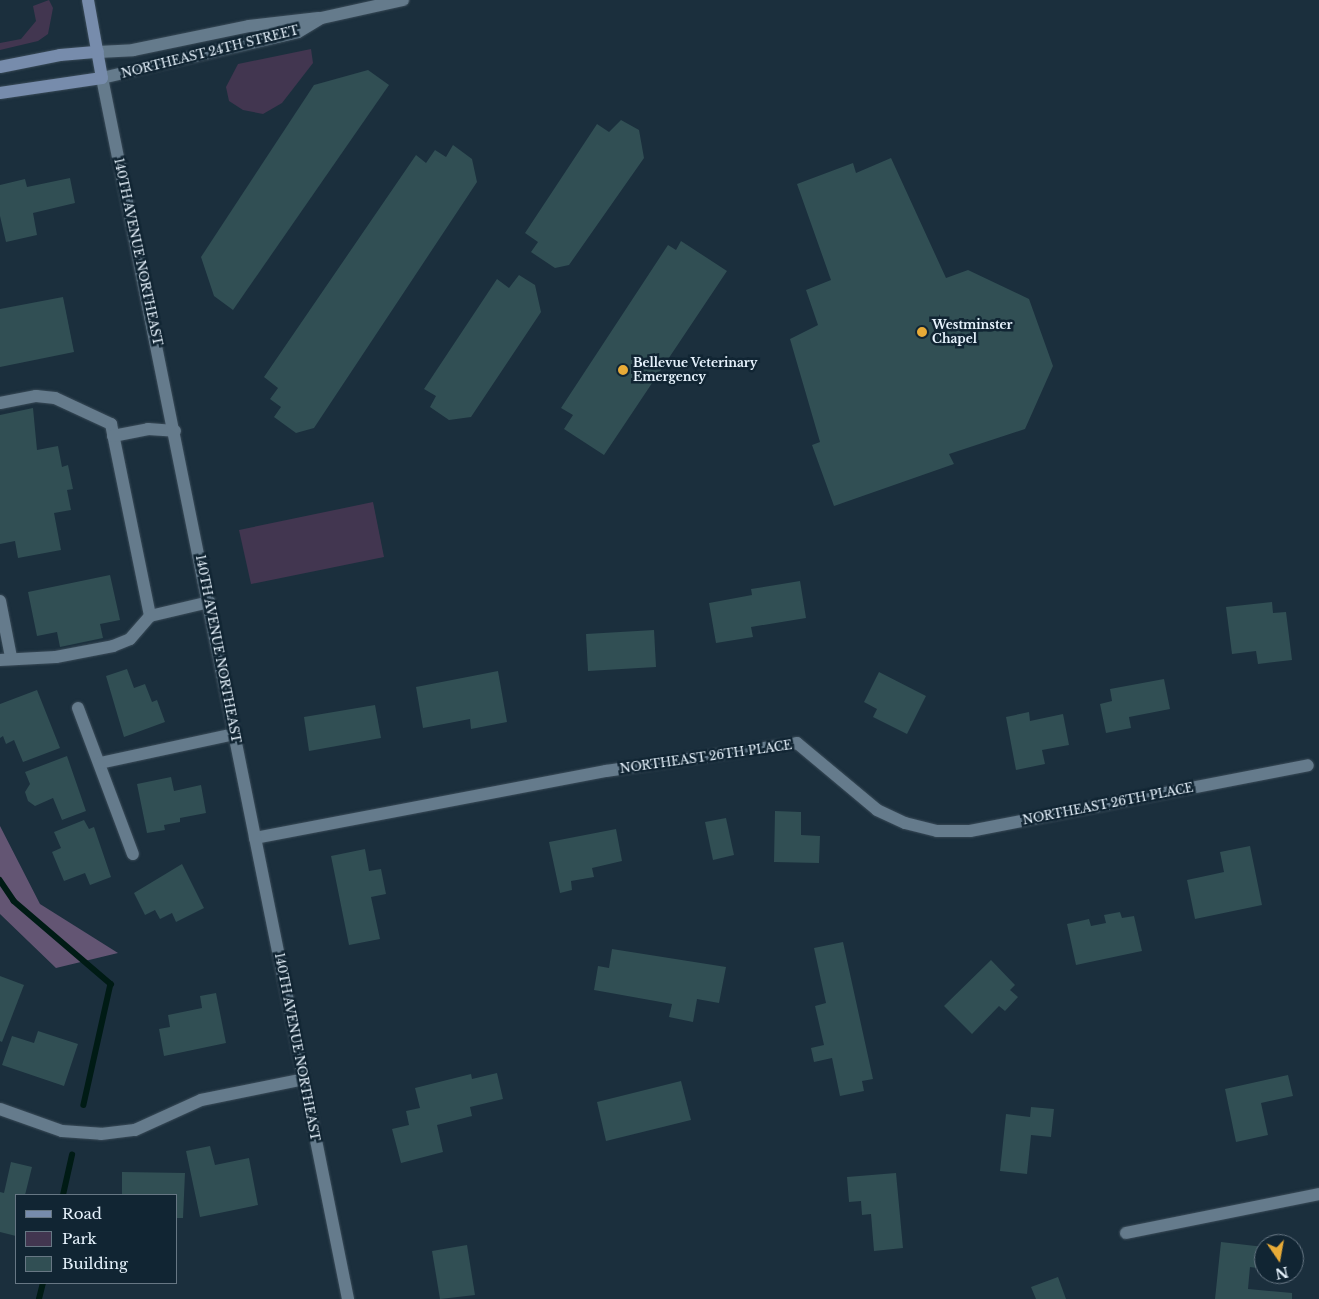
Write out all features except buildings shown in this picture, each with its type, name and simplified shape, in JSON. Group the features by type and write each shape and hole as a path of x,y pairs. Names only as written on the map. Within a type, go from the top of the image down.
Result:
{"main road":[{"name":"140TH AVENUE NORTHEAST","path":"88,0 102,78"},
{"path":"0,67 98,52"},
{"path":"0,93 102,78"}],"street":[{"name":"NORTHEAST 24TH STREET","path":"102,78 298,32 321,18 402,0"},
{"path":"98,52 133,50 249,26 321,18"},
{"name":"140TH AVENUE NORTHEAST","path":"102,78 175,431 348,1299"},
{"path":"0,403 36,396 55,398 111,424 150,616"},
{"path":"113,436 148,429 175,431"},
{"path":"0,601 6,659 56,658 114,646 130,639 150,616 209,602"},
{"path":"78,708 133,854"},
{"path":"100,763 234,734"},
{"name":"NORTHEAST 26TH PLACE","path":"255,838 606,771 797,743 877,810 905,823 937,831 970,831 1308,766"},
{"path":"0,1109 62,1131 101,1134 135,1130 202,1100 304,1079"},
{"path":"1126,1233 1319,1194"}],"green space":[{"path":"49,0 53,8 48,34 38,41 0,50 0,43 21,39 36,21 33,6"},
{"path":"311,49 313,63 282,103 263,114 243,110 229,101 226,87 238,64"},
{"path":"373,502 384,557 251,584 239,530"}],"shaded area":[{"path":"0,826 40,904 118,953 56,968 0,914"}],"waterway":[{"path":"0,880 14,901 111,984 84,1105"},
{"path":"63,1194 72,1155"},
{"path":"39,1299 43,1284"}],"place":[{"name":"Westminster Chapel","path":"922,332"},
{"name":"Bellevue Veterinary Emergency","path":"623,370"}]}
